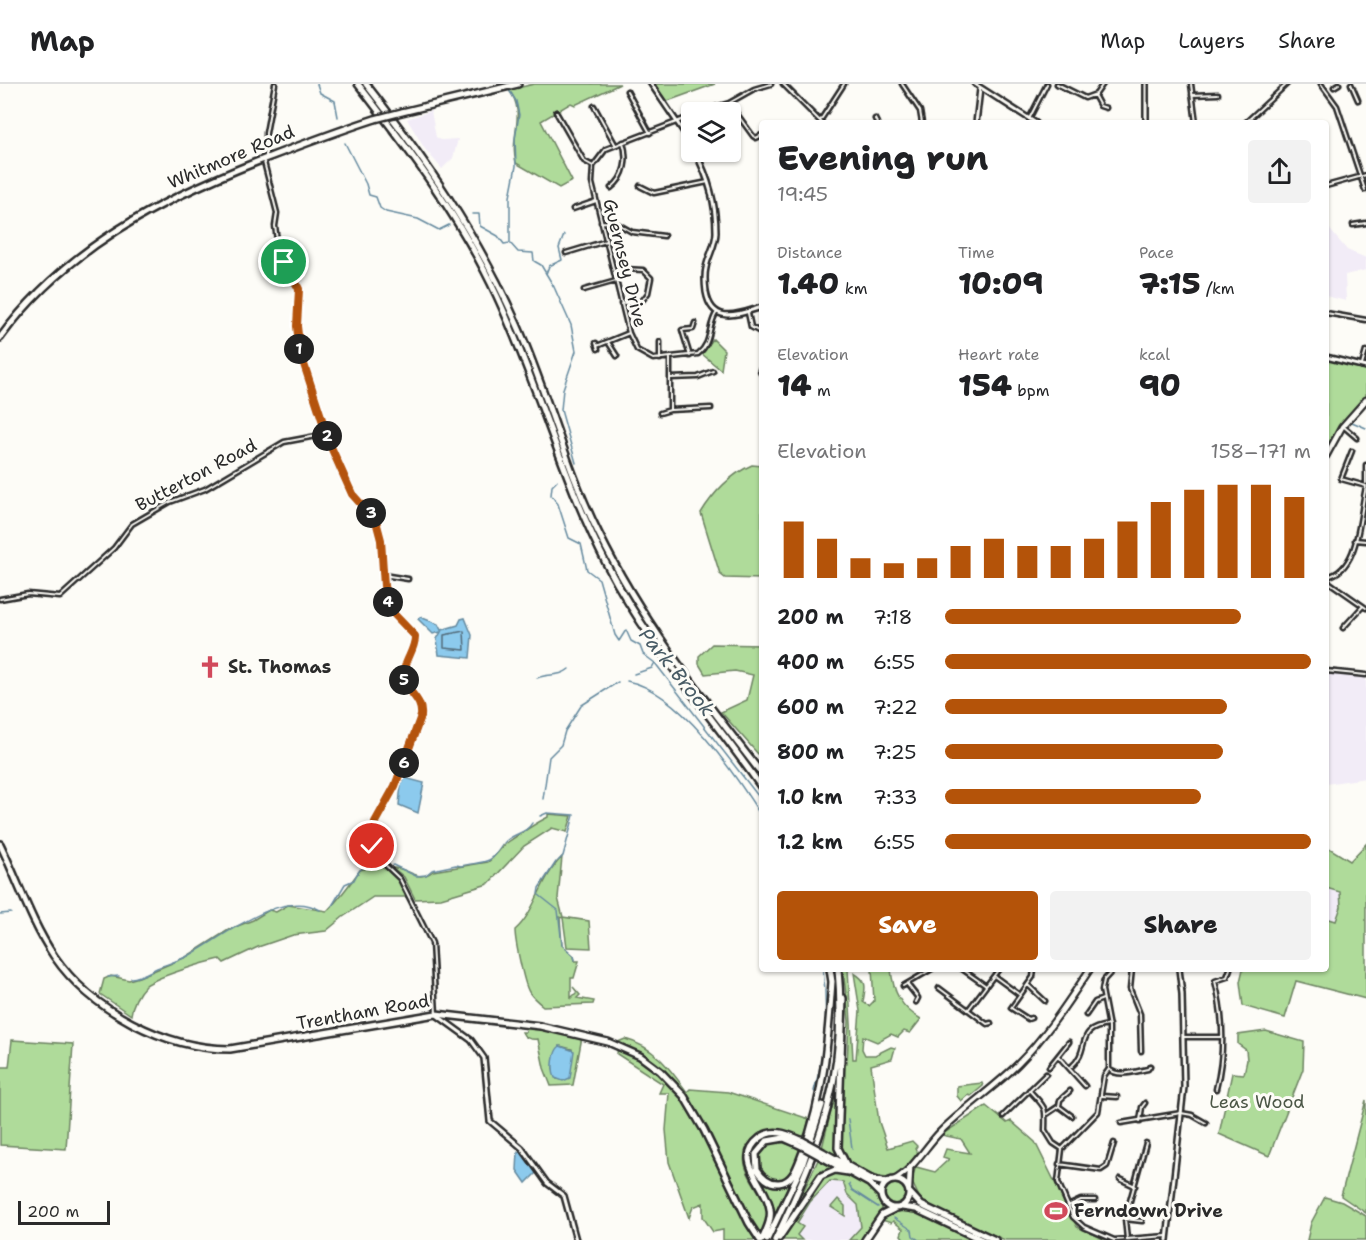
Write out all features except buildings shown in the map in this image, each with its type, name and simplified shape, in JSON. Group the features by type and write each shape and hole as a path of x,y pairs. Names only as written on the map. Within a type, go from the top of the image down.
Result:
{"highway":[{"path":"358,84 420,166 484,270 526,367 579,510 630,606 666,662 759,784"},
{"path":"366,84 428,165 489,266 517,324 586,506 637,604 672,657 759,770"},
{"name":"Whitmore Road","path":"0,338 42,289 110,233 192,188 327,134 375,119 518,84"},
{"name":"Trentham Road","path":"0,844 42,935 60,964 105,1005 146,1031 166,1040 195,1047 230,1049 436,1014 499,1020 576,1032 640,1056 660,1071 684,1096 761,1240"},
{"path":"767,1240 802,1166 820,1113 832,1038 830,972"},
{"path":"839,972 844,1014 838,1148 847,1169"},
{"path":"777,1240 809,1168 827,1115 840,1037 839,972"},
{"path":"802,1144 784,1138 767,1141 756,1154 757,1169 766,1179 779,1183 789,1179 797,1168 814,1121 822,1086 829,1035 832,981"},
{"path":"761,1240 770,1209 767,1196 749,1166 752,1147 761,1137 774,1132 786,1134 847,1169 881,1195 884,1203 882,1215 865,1240"},
{"path":"777,1240 821,1176 835,1170 847,1169 886,1184"},
{"path":"881,1195 886,1184 894,1180 902,1181 921,1205 995,1240"},
{"path":"902,1207 908,1201 909,1191"},
{"path":"884,1203 894,1208"},
{"path":"882,1215 894,1208 916,1209 982,1240"}],"main road":[{"path":"1329,451 1343,426 1366,400"},
{"path":"894,1180 910,1169 929,1143 953,1119 1029,1052 1053,1024 1088,972"},
{"path":"909,1191 910,1169"}],"street":[{"path":"275,84 264,159 277,213 275,226 279,254 294,276 299,289 297,326 300,352 327,434 352,494 372,515 381,540 383,575 390,610 415,636 404,676 407,686 420,703 422,711 395,786 375,822 372,846 376,856 400,879 432,943 436,1014 471,1040 482,1054 490,1121 522,1148 547,1184 564,1196 576,1240"},
{"path":"651,84 681,130"},
{"path":"732,102 754,89 771,84"},
{"path":"783,84 819,120"},
{"path":"822,120 844,84"},
{"path":"902,84 920,111 922,120"},
{"path":"975,84 1029,119 1047,84"},
{"path":"1057,84 1080,97 1094,95 1103,84"},
{"path":"1146,84 1146,120"},
{"path":"1191,84 1196,120"},
{"path":"1248,120 1287,84"},
{"path":"1321,84 1337,106 1365,189"},
{"path":"1334,87 1339,84"},
{"path":"1351,84 1358,100"},
{"path":"976,120 980,89"},
{"path":"627,91 651,133"},
{"path":"1192,95 1218,94"},
{"path":"1094,95 1100,106 1106,108"},
{"path":"594,106 615,144"},
{"path":"556,112 584,161 593,166 601,153 615,144 681,121"},
{"path":"741,120 753,136 759,136"},
{"path":"611,188 618,181 627,158 623,142"},
{"path":"699,162 708,182 715,215 716,235 705,277 708,301 717,312 729,315 759,308"},
{"name":"Guernsey Drive","path":"593,166 591,183 629,333 637,350 645,357 660,359"},
{"path":"1329,185 1366,175"},
{"path":"640,186 654,193 708,182"},
{"path":"573,209 596,201"},
{"path":"601,222 616,223 632,232 664,236"},
{"path":"1353,225 1366,223"},
{"path":"566,253 606,241"},
{"path":"621,304 642,301 651,285 651,278 643,270 625,269"},
{"path":"584,290 616,281"},
{"path":"660,342 660,359 690,356 701,352 709,342 713,317 717,312"},
{"path":"747,312 751,327 759,331"},
{"path":"1329,314 1366,320"},
{"path":"690,356 682,330 693,329 695,323"},
{"path":"597,346 629,333"},
{"path":"608,342 617,356"},
{"path":"1329,358 1364,367 1366,351"},
{"path":"670,358 670,410"},
{"path":"670,378 698,377 713,371"},
{"path":"660,413 670,410 711,408"},
{"path":"1343,426 1357,438"},
{"name":"Butterton Road","path":"0,599 28,594 60,597 114,548 132,524 171,502 205,489 284,442 327,434"},
{"path":"1352,451 1341,479 1366,485"},
{"path":"1329,578 1349,564 1366,485 1364,467 1366,465"},
{"path":"1355,540 1366,541"},
{"path":"383,575 408,579"},
{"path":"1332,576 1331,583 1365,607 1343,628"},
{"path":"1329,671 1366,675"},
{"path":"903,986 927,972"},
{"path":"967,972 986,986"},
{"path":"968,1010 997,972"},
{"path":"1008,1011 1028,985 1033,972"},
{"path":"1111,972 1104,980 1103,999 1108,1025 1109,1069 1104,1076 1102,1095 1095,1118 1062,1149 1058,1182 1073,1216 1084,1227 1114,1240 1167,1238 1181,1113 1184,1037 1179,972"},
{"path":"1132,972 1130,989 1140,1014 1141,1051"},
{"path":"1215,1089 1222,1064 1222,1037 1220,1002 1215,981 1227,977 1229,972"},
{"path":"994,976 1020,995"},
{"path":"907,984 920,997 916,1002"},
{"path":"1028,985 1044,996 1045,1001"},
{"path":"939,988 987,1024 991,1023"},
{"path":"1086,1015 1095,1002 1103,999"},
{"path":"1011,1008 1029,1020"},
{"path":"1071,1067 1080,1058 1084,1038 1088,1031 1095,1027 1108,1025"},
{"path":"1184,1037 1222,1037"},
{"path":"1049,1067 1069,1045"},
{"path":"1058,1056 1071,1067 1085,1086"},
{"path":"1109,1069 1113,1073 1130,1073 1148,1069 1150,1066"},
{"path":"1003,1116 1046,1074"},
{"path":"1029,1090 1047,1114"},
{"path":"1062,1149 1053,1143 1044,1130 1047,1114 1059,1106 1060,1100 1070,1091"},
{"path":"1102,1095 1117,1097"},
{"path":"1140,1121 1142,1107 1145,1103"},
{"path":"1059,1106 1072,1116"},
{"path":"1121,1123 1181,1113 1204,1121"},
{"path":"1059,1164 1101,1170 1107,1166 1114,1143"},
{"path":"1127,1239 1125,1219 1146,1143"},
{"path":"1120,1179 1135,1186"},
{"path":"1068,1206 1092,1198"},
{"path":"1125,1219 1142,1221"}],"shaded area":[{"path":"431,111 436,137 441,140 458,139 453,158 442,169 425,149 407,119"},
{"path":"1329,229 1347,250 1366,258 1366,270 1345,275 1346,301 1329,297"},
{"path":"1329,674 1366,678 1366,778 1329,784"},
{"path":"1329,889 1340,891 1341,907 1336,921 1329,919"},
{"path":"836,1180 843,1182 847,1194 858,1205 861,1227 851,1240 794,1240 802,1228 796,1223 810,1202 822,1186"}],"green space":[{"path":"534,84 620,84 575,105 571,103 541,121 572,181 559,188 516,163 514,144 517,107 509,90"},
{"path":"651,84 715,84 662,103"},
{"path":"713,339 724,350 721,370 702,354"},
{"path":"1329,358 1366,367 1366,400 1351,416 1329,451"},
{"path":"752,465 759,466 759,579 725,578 720,574 701,513 711,498 737,473"},
{"path":"712,644 759,645 758,754 721,712 747,700 753,675 735,671 705,674 699,664 699,656"},
{"path":"548,814 572,816 567,832 552,828 524,846 488,884 441,898 415,899 404,877 393,868 422,876 433,871 488,862 508,842 548,817"},
{"path":"1366,844 1366,999 1296,981 1285,1018 1243,1006 1240,982 1242,972 1329,972 1329,919 1336,921 1341,907 1340,892 1329,889 1329,848 1350,861"},
{"path":"562,857 558,898 563,917 589,921 591,948 567,947 563,918 560,917 562,945 574,956 575,961 579,961 574,978 571,978 571,998 577,992 573,987 580,995 577,998 594,1001 593,1004 543,1006 529,992 520,962 515,930 528,915 548,875"},
{"path":"380,864 399,881 407,897 373,897 326,931 293,935 258,947 224,963 220,959 159,978 142,989 134,1003 131,1015 100,994 104,979 111,976 129,980 139,977 186,957 230,929 253,920 269,910 276,912 288,905 327,911 360,870"},
{"path":"843,972 848,972 853,1059 856,1059 860,1011 854,973 864,982 863,1002 869,1006 874,1001 872,972 892,972 899,998 908,1010 921,1019 910,1033 904,1031 898,1037 891,1034 877,1042 863,1036 862,1049 865,1055 875,1055 891,1047 895,1048 892,1059 871,1065 879,1122 888,1148 912,1141 917,1146 915,1149 918,1152 906,1168 888,1178 872,1175 847,1161 842,1152 841,1110 844,1064 847,1064 849,1021"},
{"path":"527,1027 582,1037 573,1085 551,1086 544,1068 538,1039 527,1038 522,1032 526,1032","holes":["560,1046 572,1049 570,1075 557,1079 553,1068"]},
{"name":"Leas Wood","path":"1266,1031 1304,1042 1303,1069 1269,1156 1219,1134 1232,1073 1244,1074 1247,1060 1246,1050 1238,1044 1238,1035"},
{"path":"625,1039 653,1053 668,1067 687,1092 690,1089 728,1092 809,1119 805,1136 775,1129 770,1130 755,1138 746,1151 744,1161 746,1169 761,1195 767,1214 766,1224 759,1240 723,1240 723,1230 713,1232 703,1217 703,1203 693,1207 689,1218 669,1162 666,1130 669,1093 659,1093 663,1084 617,1054 618,1042"},
{"path":"12,1040 73,1044 66,1149 0,1145 0,1067 9,1067"},
{"path":"982,1083 983,1086 971,1096 968,1095 961,1101 957,1096 957,1086"},
{"path":"837,1087 836,1148 839,1160 822,1148"},
{"path":"1366,1100 1366,1213 1341,1196"},
{"path":"986,1106 1007,1123 1011,1121 1035,1142 1077,1227 1106,1240 1005,1240 949,1216 921,1201 911,1180 916,1167 935,1172 949,1159 943,1157 946,1149 970,1153 961,1139 941,1135"},
{"path":"779,1134 787,1138 772,1137 761,1142 755,1150 753,1159 754,1167 764,1180 780,1184 790,1182 773,1218 769,1197 754,1174 751,1159 752,1153 759,1142"},
{"path":"777,1141 794,1146 801,1151 789,1176 780,1181 765,1175 759,1159 759,1153 766,1144"},
{"path":"818,1160 834,1168 817,1176 805,1196 802,1194"},
{"path":"830,1173 847,1175 863,1182 880,1201 882,1209 861,1240 849,1240 861,1227 858,1205 847,1194 843,1182 830,1181 810,1202 797,1223 803,1227 797,1235 802,1240 782,1240 821,1179"},
{"path":"895,1184 903,1187 906,1195 903,1203 895,1206 887,1203 884,1195 887,1187"},
{"path":"1325,1197 1342,1202 1366,1216 1366,1240 1307,1240 1311,1223"},
{"path":"838,1199 845,1206 845,1216 831,1207"},
{"path":"911,1210 971,1240 905,1240 901,1235 903,1229 893,1221 891,1223 882,1220 896,1211"}],"water":[{"path":"420,617 438,624 441,630 458,625 461,619 465,618 472,635 470,658 439,655 437,639 441,632 433,634 418,619"},
{"path":"405,778 424,783 418,813 399,805 401,784"},
{"path":"560,1046 574,1051 570,1078 563,1081 555,1078 553,1070 554,1056"},
{"path":"520,1151 536,1173 526,1183 517,1170 518,1152"}],"waterway":[{"name":"Park Brook","path":"317,84 320,93 335,101 338,117"},
{"path":"509,90 516,101 519,115 515,139 516,166 510,197 510,243"},
{"name":"Park Brook","path":"345,143 366,184 369,195 376,197 380,208 386,212 418,219 439,230 449,225"},
{"name":"Park Brook","path":"472,214 479,214 480,226 498,236 504,244 510,243 518,252 533,253 534,261 541,265 554,287 571,325 576,351 563,389 561,410 576,463"},
{"path":"546,274 549,266 562,260 559,248 564,235"},
{"path":"1352,422 1366,428"},
{"name":"Park Brook","path":"557,481 552,486 551,495 558,504 569,538 581,544 587,570 599,579 615,635 619,641 626,630 631,641 640,646 643,654 655,663 759,797"},
{"path":"634,674 652,668 654,664"},
{"path":"537,678 562,673 569,669"},
{"path":"627,681 647,688 667,700 686,717 721,757 759,812"},
{"path":"582,705 618,682"},
{"path":"543,799 549,757 561,745 565,731 581,706"},
{"path":"540,816 547,813 574,815 563,856 558,861"},
{"path":"393,865 416,876 426,875 432,870 486,861 494,856 508,839 532,823"},
{"path":"538,894 539,888 556,862"},
{"path":"332,906 345,884 354,880 361,869 379,863"},
{"path":"539,895 558,910 562,945 574,956 575,960"},
{"path":"131,978 188,956 235,927 270,910 288,905 305,905 320,910"},
{"path":"0,914 11,913"},
{"name":"Park Brook","path":"816,1093 814,1091 825,1030 823,972"},
{"path":"108,977 119,976"},
{"name":"Park Brook","path":"848,1119 852,1148"},
{"name":"Park Brook","path":"849,1184 852,1190 878,1207"},
{"name":"Park Brook","path":"894,1218 912,1230 913,1236 919,1240"}],"place":[{"name":"St. Thomas","path":"210,667"},
{"name":"Ferndown Drive","path":"1056,1211"}],"route":[{"path":"284,262 294,276 299,289 298,345 331,447 352,494 357,502 371,512 376,521 381,540 384,586 390,610 414,633 416,639 404,670 404,676 407,686 422,707 421,716 395,786 379,811 372,833 372,846"}]}
